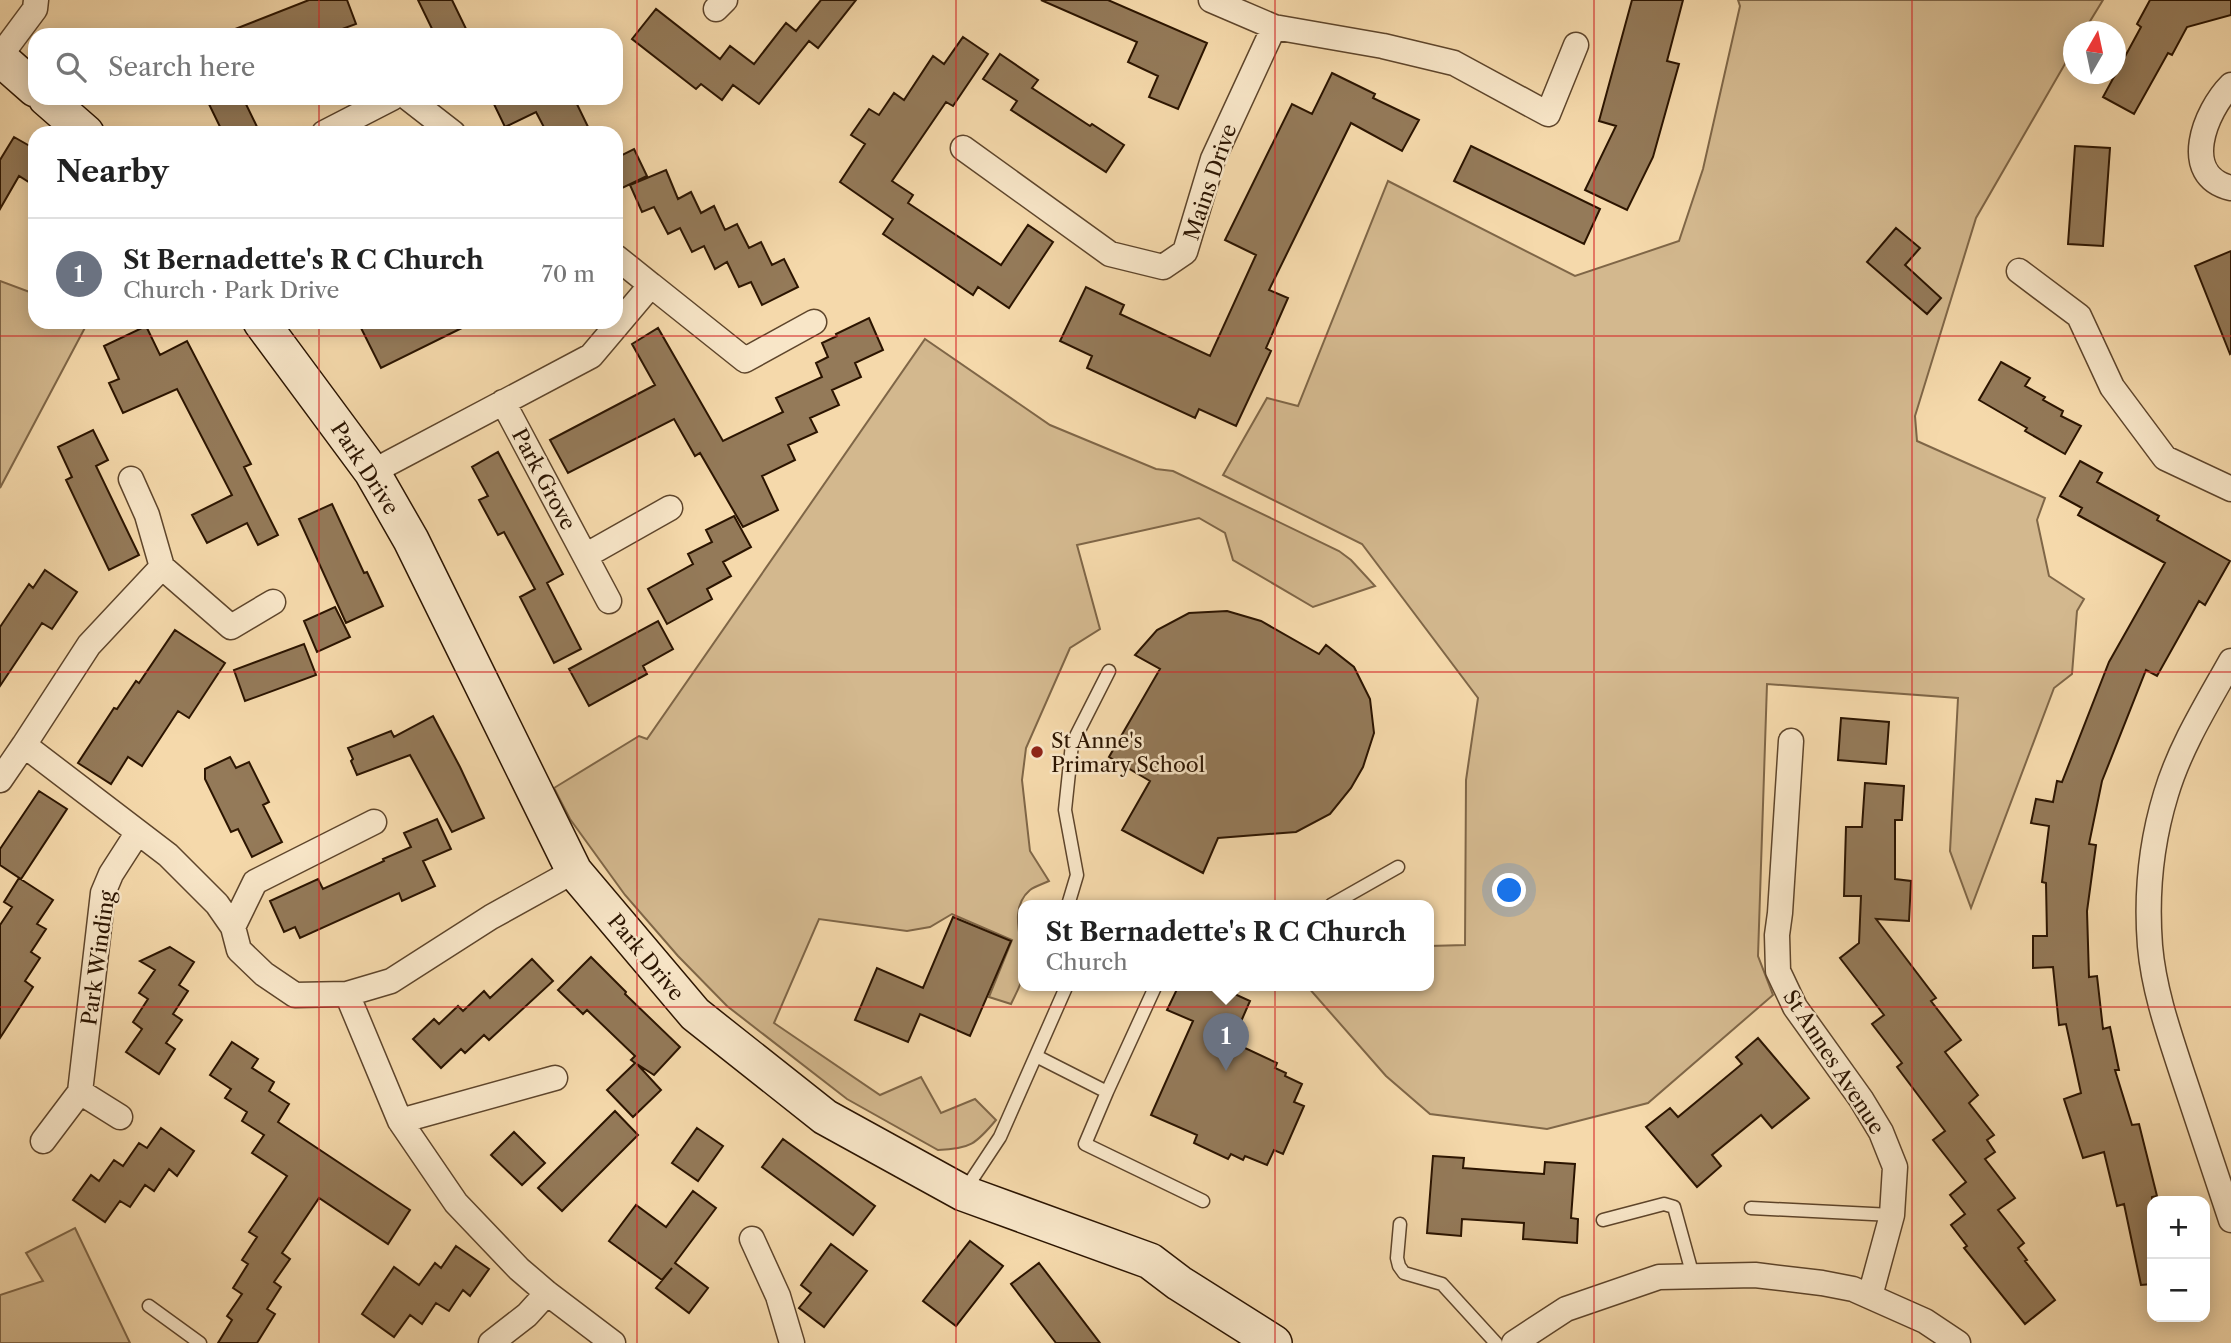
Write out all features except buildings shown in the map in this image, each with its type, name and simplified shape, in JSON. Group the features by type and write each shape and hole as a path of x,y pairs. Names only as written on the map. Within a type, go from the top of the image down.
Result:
{"street":[{"path":"28,83 0,57 35,9 36,0"},
{"path":"1211,0 1274,27 1383,46 1454,63 1548,114 1576,45"},
{"name":"Mains Drive","path":"963,148 1110,254 1163,267 1185,253 1213,159 1274,27"},
{"path":"2231,85 2222,94 2203,134 2200,162 2209,176 2231,188"},
{"path":"54,105 78,126"},
{"path":"338,126 378,105"},
{"path":"417,105 444,126"},
{"path":"623,263 745,360 814,322"},
{"path":"2019,271 2079,316 2112,387 2165,458 2231,489"},
{"name":"Park Grove","path":"623,318 651,285"},
{"name":"Park Drive","path":"266,329 372,472 411,540 574,872 695,1014 825,1117 963,1193 1150,1261 1274,1343"},
{"name":"Park Grove","path":"372,472 591,356 614,329"},
{"name":"Park Grove","path":"503,402 609,601"},
{"path":"131,480 147,515 162,568 231,627 273,602"},
{"name":"Park Grove","path":"585,555 670,508"},
{"path":"0,780 89,645 162,568"},
{"path":"2231,661 2224,688 2180,755 2166,793 2150,871 2149,911 2154,970 2164,1017 2221,1159 2231,1220"},
{"name":"St Annes Avenue","path":"1791,741 1777,935 1778,971 1795,1007 1861,1099 1881,1132 1895,1167 1892,1215 1870,1297"},
{"path":"24,745 168,855 217,904 233,927 239,950 264,974 295,995 347,994 391,981 491,917 574,872"},
{"path":"233,927 255,882 374,822"},
{"name":"Park Winding","path":"80,1092 103,893 111,874 138,832"},
{"path":"347,994 400,1121 456,1203 519,1269 613,1343"},
{"path":"400,1121 555,1078"},
{"path":"43,1140 80,1092 120,1117"},
{"path":"752,1238 778,1296 792,1343"},
{"path":"1514,1343 1566,1309 1659,1277 1755,1275 1853,1289 1924,1321 1958,1343"},
{"path":"491,1343 527,1315 547,1293"}],"lane":[{"path":"1070,900 1077,875 1065,810 1072,744 1109,671"},
{"path":"1340,900 1398,867"},
{"path":"963,1193 1000,1136 1064,991"},
{"path":"1153,991 1085,1144 1203,1201"},
{"path":"1036,1056 1107,1092"},
{"path":"1603,1220 1664,1203 1674,1207 1693,1276"},
{"path":"1751,1208 1892,1215"},
{"path":"1400,1224 1397,1258 1404,1273 1442,1284 1496,1343"},
{"path":"149,1306 200,1343"}],"shaded area":[{"path":"1738,0 2103,0 2090,21 2063,21 2063,67 1976,218 1915,416 1917,441 2045,498 2037,520 2049,576 2084,599 2077,611 2072,674 2054,688 1971,908 1950,851 1958,698 1767,684 1758,956 1773,995 1648,1103 1547,1129 1430,1114 1386,1076 1311,991 1434,991 1434,946 1465,945 1466,780 1478,698 1362,544 1223,475 1267,398 1298,406 1388,181 1575,276 1679,241 1703,169 1740,6"},
{"path":"0,281 28,291 28,329 84,329 0,488"},
{"path":"925,339 1050,425 1156,469 1173,471 1339,551 1375,586 1313,607 1233,560 1225,533 1199,518 1077,545 1100,629 1070,648 1026,748 1022,780 1030,851 1049,881 1030,890 1023,900 1018,900 1018,990 1011,1004 989,997 1012,940 952,914 930,927 907,931 819,919 774,1023 880,1095 921,1077 941,1113 975,1099 996,1120 972,1144 958,1148 938,1150 847,1099 727,1006 678,956 625,895 570,819 554,788 639,736 647,739"},
{"path":"75,1228 130,1343 0,1343 0,1295 43,1281 26,1253"}],"place":[{"name":"St Anne's Primary School","path":"1037,752"},
{"name":"St Bernadette's R C Church","path":"1226,1071"}]}
